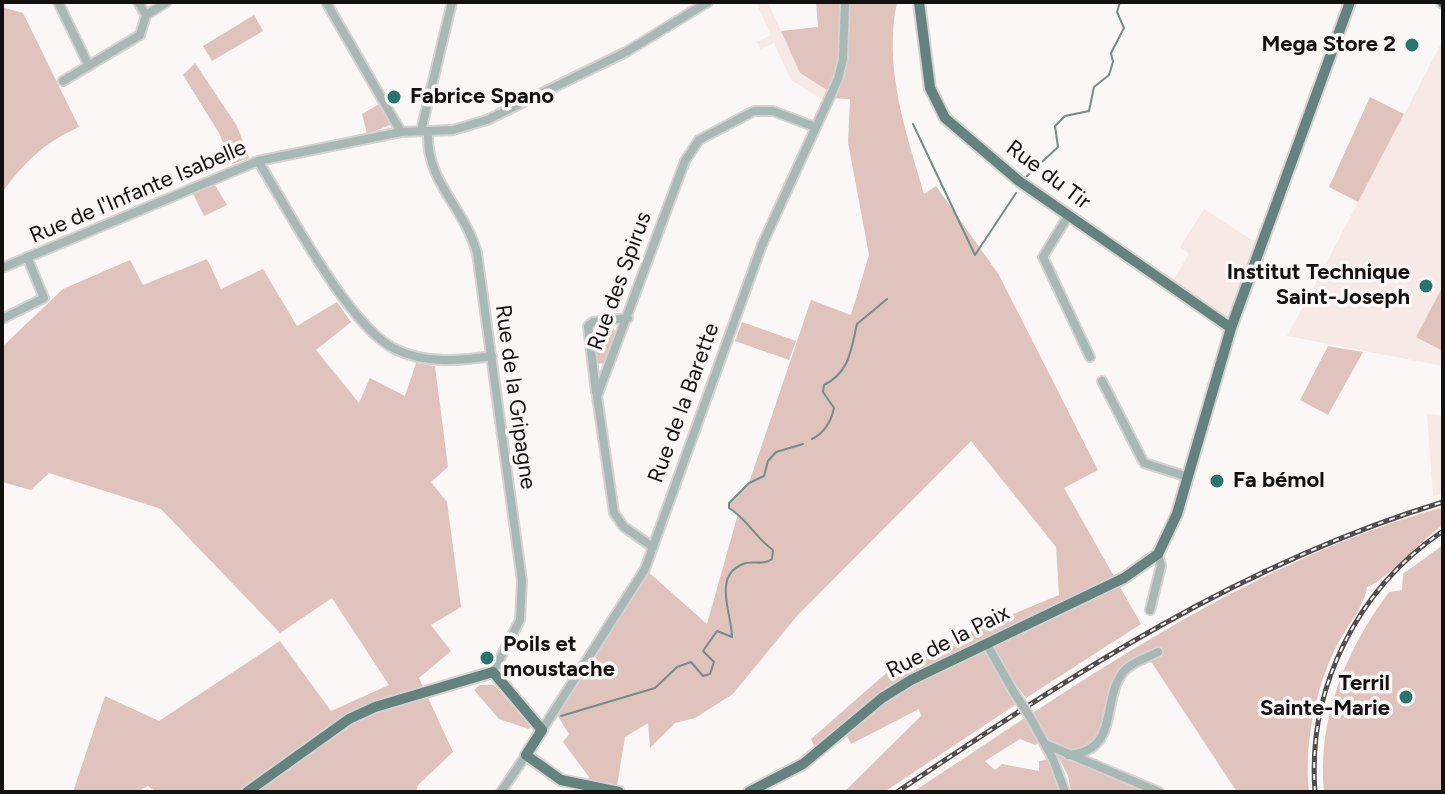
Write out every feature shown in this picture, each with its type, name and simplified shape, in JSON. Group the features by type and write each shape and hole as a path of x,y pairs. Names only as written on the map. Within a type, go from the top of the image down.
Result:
{"main road":[{"name":"Rue du Tir","path":"919,2 930,88 945,118 1019,181 1231,328"},
{"name":"Rue de la Paix","path":"749,792 803,764 897,688 1124,578 1158,554 1168,537 1188,477 1231,328 1350,2"},
{"path":"247,792 349,719 375,707 493,672 542,730"},
{"name":"Rue de la Barette","path":"526,755 542,730"},
{"path":"526,755 561,780 619,792"}],"street":[{"path":"58,2 89,66"},
{"path":"138,2 146,15"},
{"path":"63,81 140,35 146,15 167,2"},
{"path":"326,2 401,132"},
{"path":"424,132 452,2"},
{"name":"Rue de l'Infante Isabelle","path":"2,268 258,161 383,135 444,131 487,120 536,99 626,52 708,2"},
{"name":"Rue de la Barette","path":"542,730 638,582 653,547 762,245 838,79 843,59 845,2"},
{"name":"Rue des Spirus","path":"653,547 624,527 614,513 597,396 673,188 699,140 754,111 773,111 815,127"},
{"name":"Rue de la Gripagne","path":"424,132 430,167 467,224 477,253 523,593 518,625 493,672"},
{"path":"258,161 350,309 382,341 404,353 428,359 451,361 492,356"},
{"path":"1068,216 1043,257 1090,357"},
{"path":"2,319 44,298 27,257"},
{"path":"597,396 588,326 593,322 628,318"},
{"path":"1102,381 1144,463 1188,477"},
{"path":"1150,610 1161,566 1158,554"},
{"path":"986,643 1045,744 1065,792"},
{"path":"1068,755 1085,752 1101,739 1123,672 1158,652"},
{"path":"1045,744 1159,792"},
{"name":"Rue de la Barette","path":"501,792 526,755"}],"shaded area":[{"path":"756,2 768,2 800,73 832,93 827,103 791,80 774,43 760,49 757,42 771,35"},
{"path":"816,2 897,2 893,51 898,99 924,194 936,186 999,275 1098,470 1064,488 1141,624 1026,698 997,660 1015,705 884,792 844,792 921,716 919,709 851,744 844,730 817,752 811,739 900,661 1059,595 1056,547 971,441 796,617 733,694 695,718 675,723 650,748 648,723 625,737 617,786 588,782 589,777 563,742 569,734 554,710 645,569 707,624 738,514 729,508 729,503 749,483 811,300 851,315 869,255 848,142 850,99 829,98 832,93 800,73 781,31 818,27"},
{"path":"2,7 23,13 79,127 36,154 2,193"},
{"path":"254,15 263,31 212,61 203,46"},
{"path":"1443,40 1443,366 1287,336 1310,294"},
{"path":"195,63 237,126 249,158 232,164 219,133 183,75"},
{"path":"1370,97 1404,114 1358,202 1329,187"},
{"path":"381,103 390,125 367,134 362,114"},
{"path":"215,185 227,205 204,216 193,194"},
{"path":"1204,209 1258,244 1233,312 1230,309 1226,316 1173,280 1189,254 1180,247"},
{"path":"207,259 221,289 263,269 297,326 337,302 351,322 316,350 359,403 370,378 405,396 416,363 435,366 448,467 431,482 447,502 461,607 431,625 451,651 419,678 453,752 418,785 416,792 156,792 148,786 136,792 73,792 105,696 159,721 280,641 331,711 389,685 332,598 280,633 161,509 49,473 31,490 2,482 2,347 63,289 130,260 143,285"},
{"path":"1443,286 1443,351 1416,337"},
{"path":"742,322 796,341 789,360 735,341"},
{"path":"611,324 616,333 606,363 596,364 592,333 598,326"},
{"path":"1328,346 1363,352 1328,415 1300,400"},
{"path":"1427,414 1443,415 1443,493 1433,496"},
{"path":"1443,507 1443,525 1385,576 1367,587 1359,610 1336,647 1322,681 1313,718 1308,755 1309,792 1237,792 1148,657 1121,676 1101,739 1076,754 1043,740 1035,745 1020,739 985,761 995,770 1002,764 1039,771 1039,761 1053,759 1065,792 913,792 1103,668 1233,593 1371,531"},
{"name":"Terril Sainte-Marie","path":"1443,545 1443,792 1324,792 1325,738 1330,711 1348,661 1389,592 1402,590 1403,574"},
{"path":"480,685 494,685 531,726 529,729 499,719 474,690"},
{"path":"1057,754 1155,792 1071,792 1068,776"}],"waterway":[{"path":"1027,176 1058,147 1055,126 1065,116 1089,111 1094,87 1109,75 1113,62 1111,53 1124,28 1117,12 1120,2"},
{"path":"913,124 975,255 1016,193"},
{"path":"812,439 826,426 834,408 823,392 824,385 844,367 857,324 887,299"},
{"path":"561,716 655,688 677,667 691,662 703,676 710,674 714,662 703,651 717,631 732,637 726,596 728,577 743,564 772,559 773,550 729,508 729,503 749,483 764,476 768,461 776,452 803,444"}],"railway":[{"path":"897,792 1093,665 1226,590 1296,557 1443,502"},
{"path":"1315,792 1315,753 1320,716 1329,679 1344,644 1386,582 1412,555 1443,531"}],"place":[{"name":"Mega Store 2","path":"1412,45"},
{"name":"Fabrice Spano","path":"394,97"},
{"name":"Institut Technique Saint-Joseph","path":"1426,286"},
{"name":"Fa bémol","path":"1217,481"},
{"name":"Poils et moustache","path":"487,658"},
{"name":"Terril Sainte-Marie","path":"1406,697"}]}
